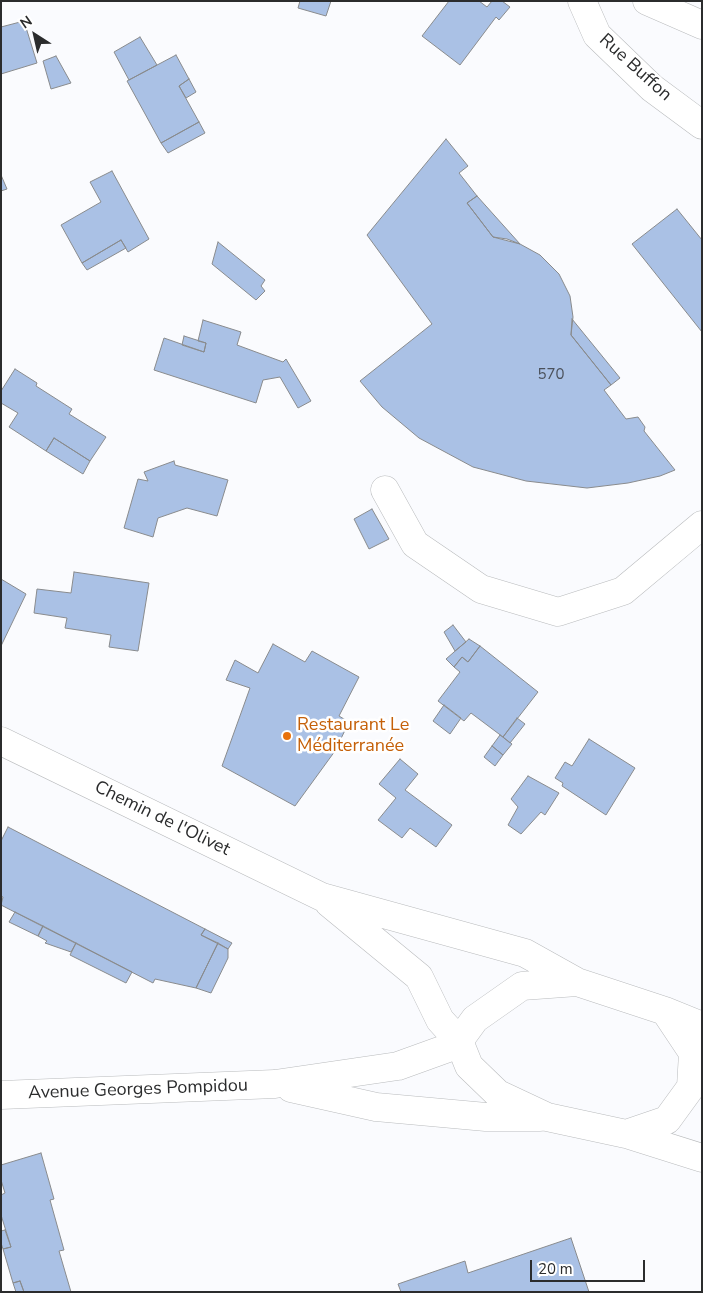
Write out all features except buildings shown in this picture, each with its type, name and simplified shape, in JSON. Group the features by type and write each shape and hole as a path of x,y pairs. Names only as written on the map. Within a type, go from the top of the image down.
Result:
{"street":[{"name":"Rue Buffon","path":"582,1 597,36 652,88 702,125"},
{"path":"647,1 702,25"},
{"path":"385,490 415,544 481,590 558,612 623,591 702,525"},
{"name":"Chemin de l'Olivet","path":"1,741 322,897 525,953 577,982"},
{"name":"Chemin de l'Olivet","path":"322,897 419,977 440,1020 459,1042 469,1066 498,1094 546,1117"},
{"path":"459,1042 475,1019 522,986 577,982 665,1011 702,1026"},
{"path":"626,1134 667,1120 691,1087 693,1053 665,1011"},
{"name":"Avenue Georges Pompidou","path":"1,1096 275,1084 398,1066 459,1042"},
{"name":"Avenue Georges Pompidou","path":"275,1084 376,1107 486,1117 546,1117"},
{"path":"546,1117 626,1134 702,1158"}],"place":[{"name":"Restaurant Le Méditerranée","path":"287,736"}]}
